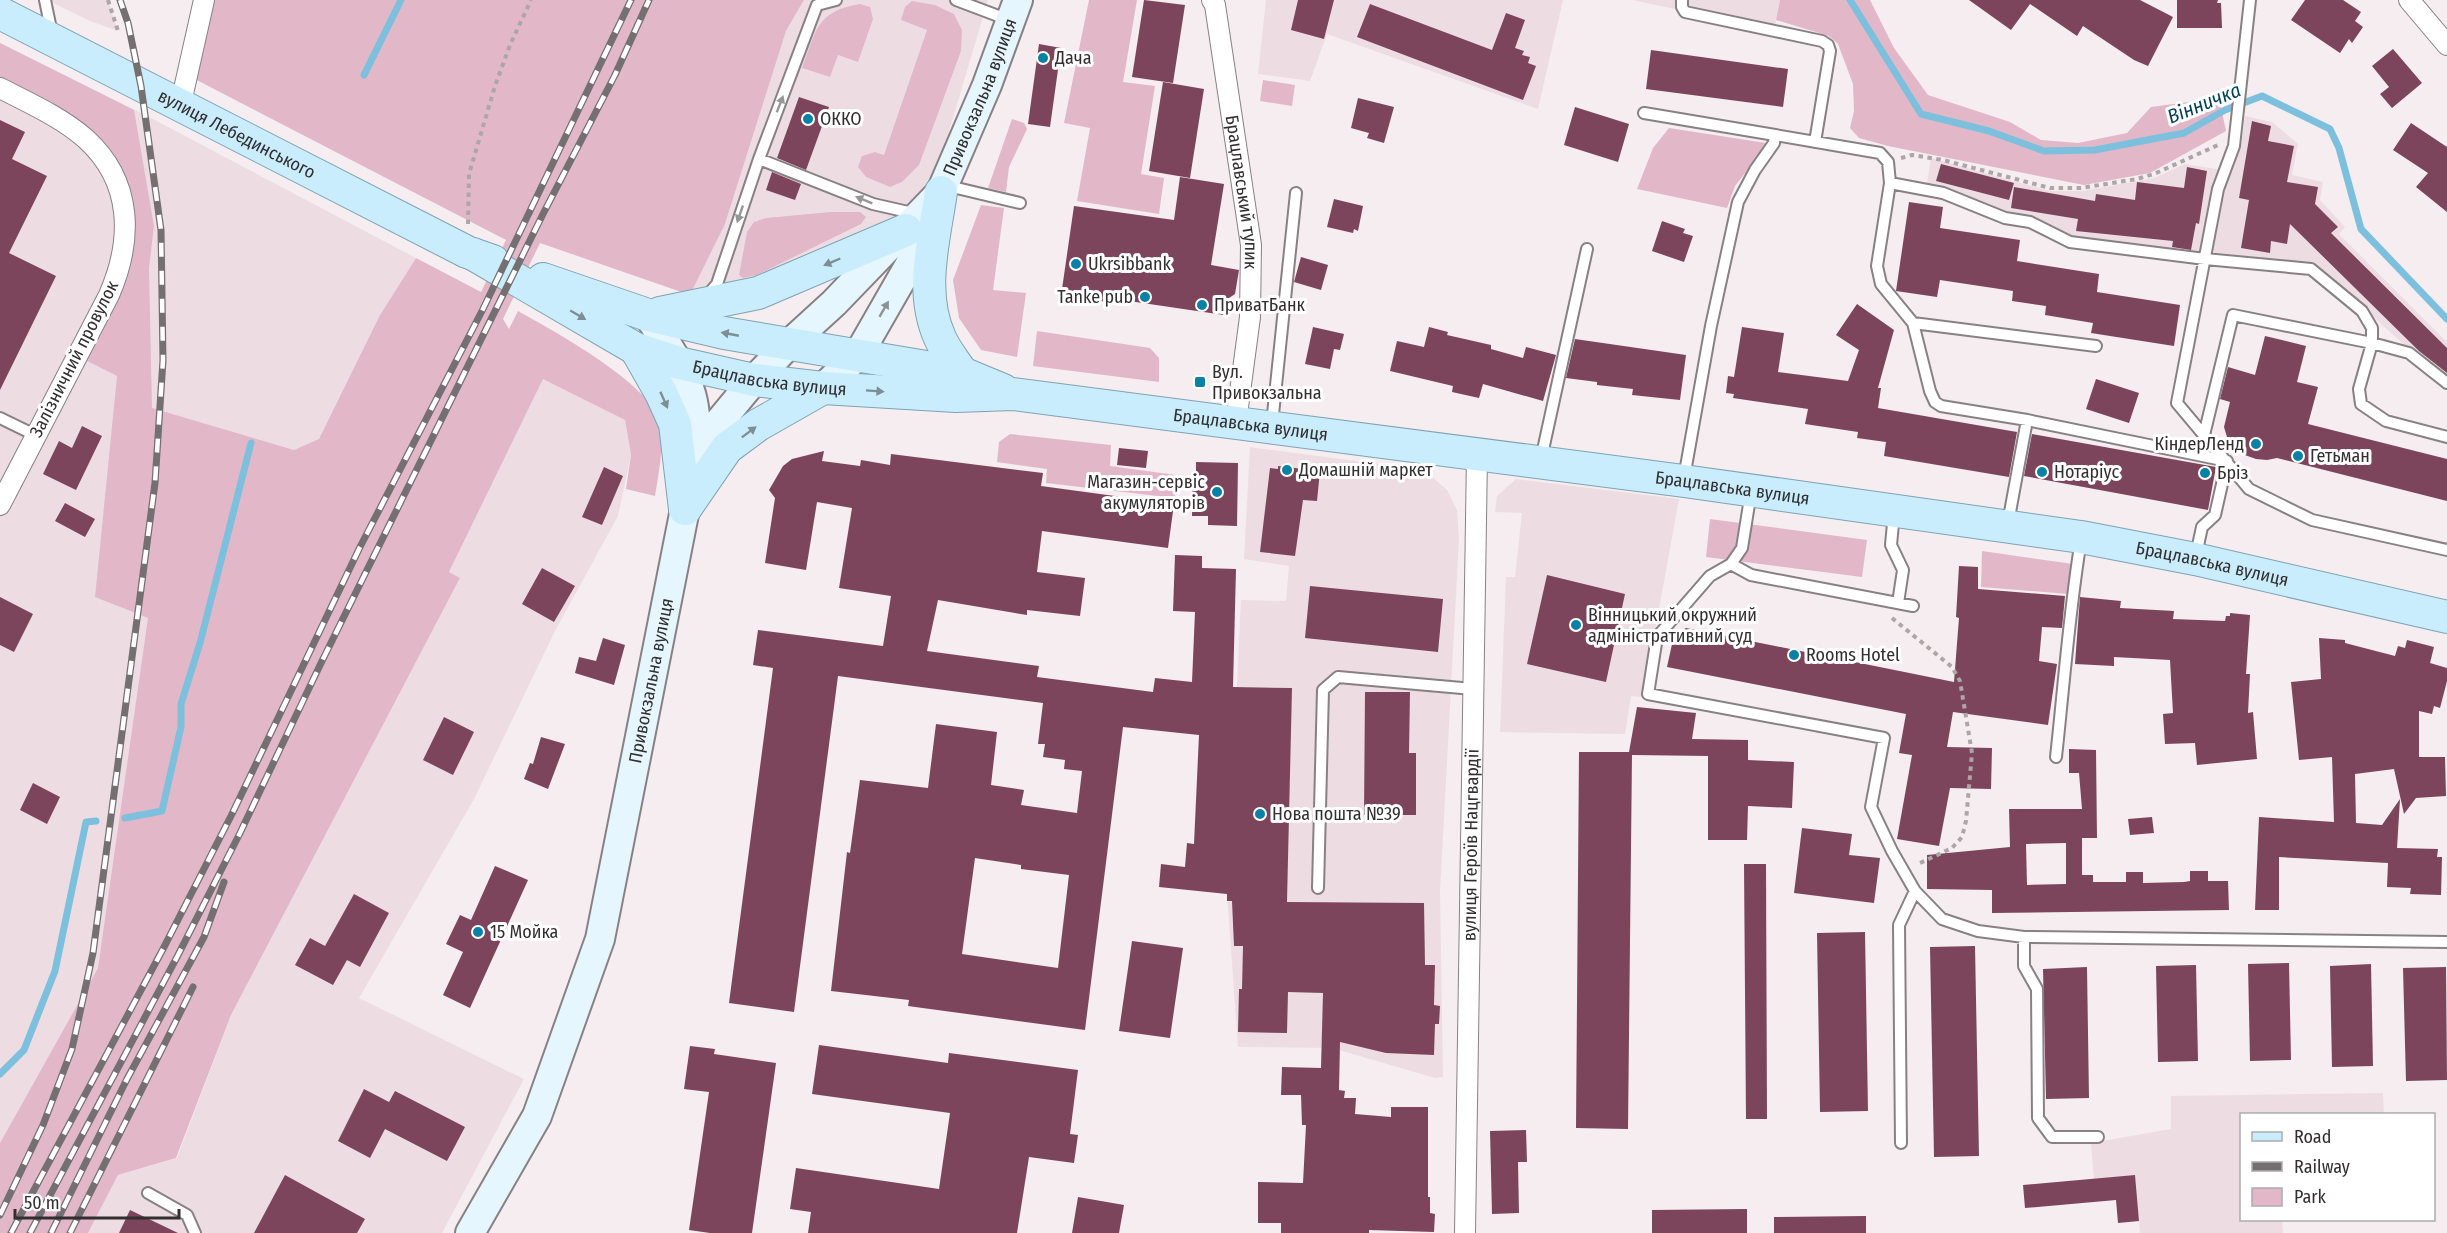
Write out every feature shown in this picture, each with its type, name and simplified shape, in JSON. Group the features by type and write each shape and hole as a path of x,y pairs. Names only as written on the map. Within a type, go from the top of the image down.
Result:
{"main road":[{"name":"Привокзальна вулиця","path":"824,388 858,355 909,266 928,206 987,85 1014,10"},
{"name":"вулиця Лебединського","path":"0,13 180,107 470,253 636,349"},
{"name":"Привокзальна вулиця","path":"470,1233 537,1116 600,939 685,509 716,427 754,380 834,303 928,206"},
{"path":"685,509 696,423 692,395 679,363 648,315 758,293 928,206 930,307 940,338 962,374"},
{"name":"вулиця Лебединського","path":"470,253 648,315"},
{"name":"Брацлавська вулиця","path":"648,315 788,345 962,374 1013,394"},
{"name":"Брацлавська вулиця","path":"636,349 679,363 754,380 824,388 956,396 1013,394 1684,482 2081,537 2195,559 2447,617"},
{"path":"636,349 661,393 675,424 685,509"},
{"path":"685,509 727,448 758,425 824,388"}],"street":[{"path":"180,107 204,0"},
{"name":"Брацлавський тупик","path":"1212,0 1215,5 1251,245 1250,317 1236,423"},
{"path":"2409,0 2447,45"},
{"name":"Залізничний провулок","path":"0,88 47,112 87,140 110,168 123,196 124,242 121,266 115,281 0,505"},
{"name":"вулиця Героїв Нацгвардії","path":"1465,1233 1477,455"}],"lane":[{"path":"45,0 53,40"},
{"path":"699,305 717,284 759,159 817,5 836,0"},
{"path":"956,0 1014,10"},
{"path":"1682,0 1682,8 1685,12 1822,41 1828,45 1830,51 1815,142"},
{"path":"2250,0 2236,137 2218,189 2177,403 2249,489 2312,520 2447,550"},
{"path":"1644,113 1880,153 1888,162 1890,183 1877,266 1881,284 1913,323 1930,392 1935,402 1941,406 2027,420 2227,462"},
{"path":"1684,482 1711,326 1738,202 1755,170 1774,143 1775,135"},
{"path":"759,159 873,204 928,206 1020,203"},
{"path":"1890,183 1943,193 2006,218 2030,222 2070,242 2205,259 2311,269 2362,311 2372,328 2372,343 2359,389 2361,404 2386,421 2447,437"},
{"path":"1272,427 1296,193"},
{"path":"1540,463 1587,249"},
{"path":"2204,435 2233,315 2372,343 2409,353 2447,383"},
{"path":"1913,323 2096,346"},
{"path":"0,417 35,435"},
{"path":"2007,527 2027,420"},
{"path":"2195,559 2202,527 2216,515 2227,462"},
{"path":"1751,491 1742,548 1731,564 1710,576 1657,637 1648,694 1884,738 1871,807 1915,891 1942,919 1978,931 2024,937 2447,942"},
{"path":"1894,511 1891,545 1903,570 1898,603"},
{"path":"2056,757 2064,689 2069,614 2081,537"},
{"path":"1731,564 1751,575 1913,606"},
{"path":"1318,888 1323,690 1338,677 1473,689"},
{"path":"1901,1143 1899,925 1915,891"},
{"path":"2024,937 2024,966 2037,989 2038,1118 2052,1137 2098,1137"},
{"path":"148,1192 187,1215 195,1233"}],"path":[{"path":"108,0 117,31"},
{"path":"470,253 469,174 495,86 510,45 531,0"},
{"path":"1890,183 1898,173 1901,159 1912,155 1943,160 2050,188 2080,188 2154,174 2236,137"},
{"path":"1865,597 1952,667 1960,681 1972,753 1966,821 1962,837 1952,848 1904,871"}],"shaded area":[{"path":"47,0 108,0 118,31 90,21"},
{"path":"804,0 988,0 936,175 899,221 756,284 690,295 725,224 786,31"},
{"path":"1266,0 1563,0 1538,109 1327,34 1310,81 1258,74"},
{"path":"1632,0 1780,0 1774,30"},
{"path":"0,43 153,119 416,258 380,315 318,577 0,1143"},
{"path":"2245,116 2272,122 2298,144 2292,175 2323,182 2320,200 2345,227 2339,234 2447,342 2447,383 2313,263 2199,254 2071,236 2031,216 2006,211 1948,188 1927,183 1931,158 2049,191 2082,191 2154,178 2185,164 2229,171 2241,147"},
{"path":"543,378 625,420 631,455 618,516 555,631 474,799 359,998 524,1079 442,1233 88,1233 118,1175 177,1158 231,1015 460,578 449,572"},
{"path":"1250,447 1424,470 1447,490 1457,510 1459,539 1440,892 1443,1077 1435,1078 1332,1048 1238,1047 1227,894 1241,600 1286,601 1289,566 1244,559"},
{"path":"1516,479 1679,499 1643,697 1631,696 1625,734 1500,732 1506,577 1515,577 1522,513 1495,512 1497,496"},
{"path":"2383,1093 2384,1113 2240,1113 2240,1221 2282,1221 2283,1233 2140,1233 2135,1175 2094,1179 2091,1143 2171,1129 2171,1096"}],"green space":[{"path":"204,0 804,0 786,31 725,224 690,295 540,243 503,319 509,329 518,311 553,331 621,375 653,408 660,423 661,432 655,496 626,489 631,455 625,420 543,379 449,572 460,578 231,1015 176,1158 118,1175 88,1233 0,1233 0,1143 98,968 148,618 95,597 117,376 77,356 121,266 110,168 0,88 0,43 134,110 154,226 149,268 152,408 294,450 319,439 380,315 416,258 481,292 506,240 187,75"},
{"path":"1089,0 1137,0 1123,82 1155,86 1141,174 1164,178 1159,214 1077,201 1090,128 1064,123"},
{"path":"1780,0 1870,0 1894,48 1928,95 2010,122 2041,140 2078,143 2127,133 2151,107 2219,98 2226,131 2150,173 2084,185 1888,146 1859,138 1850,128 1854,111 1853,84 1838,44 1829,36 1776,20"},
{"path":"912,1 935,5 954,14 962,30 961,51 919,165 902,182 890,187 866,177 858,167 862,156 875,152 884,155 927,30 901,20 905,7"},
{"path":"860,4 870,7 873,19 858,62 838,55 830,77 802,68 815,33 826,18 845,7"},
{"path":"1263,80 1295,85 1292,106 1260,101"},
{"path":"1012,119 1024,123 1027,129 1009,167 1006,192 988,188"},
{"path":"1669,128 1766,143 1765,148 1735,186 1727,208 1637,189 1653,148"},
{"path":"981,205 1004,208 993,290 1026,293 1017,357 981,350 959,318 953,280"},
{"path":"831,212 860,212 866,217 861,224 757,275 743,278 739,275 747,232 754,222 766,218"},
{"path":"1037,331 1150,348 1159,358 1159,382 1033,366"},
{"path":"1010,434 1111,445 1110,466 1176,475 1175,498 1046,483 1047,469 997,462 999,442"},
{"path":"1710,519 1867,540 1862,577 1706,557"},
{"path":"1982,551 2073,564 2068,594 1981,587"}],"building":[{"path":"1144,0 1185,5 1173,83 1132,77"},
{"path":"1298,0 1334,0 1324,39 1291,30"},
{"path":"1969,0 2140,0 2173,17 2148,66 2134,60 2083,26 2077,36 2030,4 2011,30"},
{"path":"2177,0 2218,0 2217,3 2221,3 2222,28 2177,28"},
{"path":"2305,0 2343,0 2361,12 2355,21 2363,27 2352,43 2349,39 2340,53 2291,20"},
{"path":"1370,4 1492,50 1506,13 1525,20 1515,48 1524,51 1522,55 1530,57 1528,63 1536,66 1523,100 1357,37"},
{"path":"1039,44 1061,48 1050,127 1028,124"},
{"path":"2393,49 2422,83 2392,108 2380,94 2389,87 2372,66"},
{"path":"1651,50 1788,69 1783,107 1646,89"},
{"path":"1163,82 1204,89 1190,178 1149,171"},
{"path":"799,97 829,107 806,170 777,158"},
{"path":"1358,98 1394,107 1384,143 1367,138 1369,133 1351,128"},
{"path":"1575,107 1629,124 1618,162 1564,145"},
{"path":"0,120 25,132 12,159 47,176 9,253 56,276 0,390"},
{"path":"2252,121 2271,126 2268,141 2294,146 2287,182 2318,187 2315,204 2338,227 2331,233 2447,348 2447,373 2419,351 2290,224 2287,244 2271,241 2270,253 2241,248 2249,200 2239,198"},
{"path":"2411,123 2447,147 2447,212 2416,187 2428,173 2393,150"},
{"path":"1941,164 2014,183 2009,200 1936,181"},
{"path":"2187,167 2207,171 2199,224 2196,223 2191,250 2172,247 2173,241 2076,231 2078,219 2011,208 2014,187 2095,201 2096,194 2135,200 2137,182 2184,188"},
{"path":"772,172 801,184 795,200 766,190"},
{"path":"1180,177 1224,184 1211,265 1239,270 1235,294 1226,300 1224,315 1129,301 1124,304 1061,296 1074,206 1174,220"},
{"path":"1334,199 1363,206 1358,231 1354,229 1353,233 1327,227"},
{"path":"1909,202 1943,207 1940,228 2020,240 2017,261 2099,274 2097,292 2180,305 2174,346 2091,333 2093,323 2045,315 2046,306 2012,301 2013,291 1940,280 1937,297 1896,291"},
{"path":"1662,221 1685,229 1683,233 1693,236 1684,262 1652,251"},
{"path":"1301,257 1328,265 1321,290 1294,282"},
{"path":"1857,304 1894,330 1878,388 1881,388 1878,408 2017,432 2009,477 1884,456 1886,442 1857,438 1858,432 1805,424 1808,409 1733,398 1734,394 1726,393 1728,376 1734,377 1742,327 1784,333 1778,372 1848,381 1859,350 1836,335"},
{"path":"1313,327 1344,334 1340,350 1334,349 1330,369 1305,364"},
{"path":"1429,327 1448,332 1447,335 1491,345 1491,349 1523,358 1526,347 1556,355 1543,401 1483,384 1479,398 1452,392 1453,386 1390,371 1397,341 1424,347"},
{"path":"2265,336 2306,346 2297,382 2318,387 2308,424 2447,459 2447,501 2277,458 2256,459 2242,454 2227,437 2224,427 2230,402 2220,399 2228,367 2255,375"},
{"path":"1575,339 1686,355 1680,400 1632,395 1633,389 1597,385 1597,382 1566,378"},
{"path":"2096,379 2139,393 2129,423 2086,409"},
{"path":"82,426 102,436 76,490 43,474 59,441 72,448"},
{"path":"2032,434 2216,467 2208,510 2024,476"},
{"path":"1119,448 1148,451 1146,468 1117,465"},
{"path":"824,451 822,461 860,466 861,460 890,465 891,454 1043,473 1041,486 1174,504 1168,548 1042,531 1037,572 1085,578 1080,616 1027,610 1027,615 938,600 927,651 1039,666 1037,677 1153,692 1155,678 1192,682 1195,612 1173,611 1175,555 1202,556 1202,568 1236,569 1233,687 1292,688 1287,902 1424,903 1425,965 1435,965 1434,1005 1440,1006 1439,1024 1435,1024 1434,1055 1386,1053 1340,1042 1339,1090 1345,1091 1344,1098 1356,1098 1355,1114 1391,1117 1391,1107 1428,1107 1428,1197 1430,1197 1430,1213 1435,1214 1434,1232 1369,1230 1369,1233 1281,1233 1281,1223 1258,1223 1258,1182 1303,1183 1306,1125 1302,1125 1301,1095 1281,1095 1282,1067 1321,1068 1323,993 1288,992 1287,1033 1238,1032 1243,946 1234,946 1232,901 1227,901 1227,894 1159,887 1161,864 1185,867 1187,843 1194,844 1199,735 1123,727 1085,1030 908,1006 909,1000 831,991 847,852 850,853 860,780 928,788 936,724 997,732 991,785 1024,790 1021,805 1077,813 1082,771 1064,769 1065,760 1043,757 1045,744 1038,744 1043,703 838,676 794,1012 729,1003 773,668 753,665 758,630 883,646 891,596 839,588 852,508 817,502 806,570 765,563 775,498 769,490 783,466 792,459","holes":["975,858 1021,865 1021,869 1069,875 1058,968 962,954"]},
{"path":"1196,462 1238,463 1237,526 1208,525 1208,516 1192,516 1193,472 1196,472"},
{"path":"1278,466 1320,471 1317,501 1303,500 1295,556 1260,552 1270,468 1278,469"},
{"path":"604,467 623,476 602,525 582,517"},
{"path":"65,503 95,519 85,537 55,521"},
{"path":"1959,566 1978,567 1978,589 2065,596 2062,628 2042,627 2039,661 2057,664 2048,725 1953,712 1947,747 1992,748 1991,789 1950,788 1939,846 1897,839 1912,755 1899,753 1906,714 1667,667 1674,635 1686,628 1954,682 1959,618 1956,617"},
{"path":"542,568 575,586 554,622 522,604"},
{"path":"1547,575 1625,594 1606,682 1527,664"},
{"path":"1310,586 1443,599 1438,652 1305,638"},
{"path":"0,597 33,614 14,652 0,645"},
{"path":"2080,597 2121,601 2120,608 2174,611 2173,619 2225,621 2226,616 2230,616 2230,613 2250,615 2246,674 2250,674 2248,713 2253,712 2257,759 2197,765 2195,743 2165,744 2163,714 2173,713 2170,660 2114,657 2114,666 2075,664"},
{"path":"603,638 625,645 614,685 575,673 579,657 596,661"},
{"path":"2319,638 2345,640 2345,643 2395,656 2398,646 2405,648 2407,640 2434,647 2430,663 2447,668 2447,681 2440,708 2434,706 2432,714 2419,711 2419,757 2445,757 2446,796 2416,798 2404,814 2394,769 2355,774 2356,823 2382,825 2400,799 2397,848 2438,849 2437,857 2442,857 2441,895 2410,894 2411,888 2387,887 2388,863 2279,857 2279,910 2255,910 2259,817 2334,822 2332,757 2299,760 2291,682 2321,679"},
{"path":"1365,692 1410,692 1409,753 1416,753 1416,815 1364,815"},
{"path":"1637,707 1696,713 1692,739 1748,740 1748,760 1794,762 1792,808 1748,806 1747,840 1708,840 1708,756 1632,755 1628,1129 1576,1128 1579,752 1629,752"},
{"path":"444,717 474,732 453,775 423,760"},
{"path":"541,737 565,744 548,789 524,779 530,763 533,764"},
{"path":"2069,749 2096,750 2097,838 2082,838 2082,875 2093,875 2093,882 2126,882 2126,872 2143,872 2143,883 2184,882 2190,881 2190,871 2208,871 2208,881 2228,881 2229,910 1992,913 1992,890 1927,889 1927,855 2010,847 2009,809 2082,809 2079,773 2069,773","holes":["2066,843 2066,884 2027,885 2026,844"]},
{"path":"33,783 60,797 47,824 20,810"},
{"path":"2152,817 2154,833 2130,835 2128,819"},
{"path":"1802,828 1852,834 1849,855 1880,858 1874,903 1794,893"},
{"path":"1744,864 1766,864 1767,1119 1746,1119"},
{"name":"15 Мойка","path":"495,866 528,880 470,1008 443,995 463,952 446,944 460,915 471,920"},
{"path":"354,894 389,913 360,967 347,960 333,985 295,965 310,938 325,946"},
{"path":"1865,932 1868,1111 1820,1112 1817,933"},
{"path":"1132,941 1183,948 1170,1038 1119,1031"},
{"path":"1975,946 1979,1156 1934,1157 1930,947"},
{"path":"2289,963 2291,1060 2250,1061 2248,964"},
{"path":"2371,964 2373,1066 2332,1067 2330,966"},
{"path":"2196,965 2198,1061 2158,1062 2156,966"},
{"path":"2087,967 2089,1098 2046,1099 2043,969"},
{"path":"2446,967 2447,1080 2406,1081 2403,968"},
{"path":"819,1045 948,1063 949,1053 1078,1070 1070,1134 1078,1135 1074,1163 1029,1157 1017,1233 808,1233 811,1212 790,1209 796,1168 939,1189 950,1113 812,1094"},
{"path":"690,1046 715,1049 714,1054 776,1063 752,1233 710,1233 689,1230 709,1092 684,1089"},
{"path":"364,1089 389,1102 395,1091 465,1127 447,1161 385,1129 370,1158 338,1141"},
{"path":"1526,1130 1527,1162 1518,1162 1519,1213 1492,1214 1490,1131"},
{"path":"285,1175 365,1219 357,1233 254,1233"},
{"path":"2135,1175 2139,1221 2118,1223 2116,1200 2025,1208 2023,1185"},
{"path":"1078,1197 1124,1205 1119,1233 1072,1233"},
{"path":"1747,1209 1747,1233 1652,1233 1652,1210"},
{"path":"130,1210 178,1233 119,1233"},
{"path":"1866,1216 1866,1233 1774,1233 1774,1217"}],"waterway":[{"path":"364,75 401,0"},
{"name":"Вінничка","path":"1850,0 1921,114 1989,131 2044,151 2095,150 2184,133 2225,110 2262,96 2330,129 2339,148 2361,229 2447,319"},
{"path":"125,818 162,811 181,727 181,704 200,643 251,443"},
{"path":"0,1074 24,1050 55,971 86,822 96,821"}],"railway":[{"path":"0,1215 43,1125 72,1049 93,953 155,483 163,360 161,230 141,86 128,23 120,0"},
{"path":"11,1233 163,949 232,814 360,547 483,309 631,0"},
{"path":"30,1233 177,957 240,833 322,661 544,212 615,75 649,0"},
{"path":"51,1233 127,1079 204,937 224,882"},
{"path":"70,1233 193,987"}],"place":[{"name":"Дача","path":"1043,58"},
{"name":"ОККО","path":"808,119"},
{"name":"Ukrsibbank","path":"1076,264"},
{"name":"Tanke pub","path":"1145,297"},
{"name":"ПриватБанк","path":"1202,305"},
{"name":"Вул. Привокзальна","path":"1200,382"},
{"name":"КіндерЛенд","path":"2256,444"},
{"name":"Гетьман","path":"2298,456"},
{"name":"Домашній маркет","path":"1287,470"},
{"name":"Нотаріус","path":"2042,472"},
{"name":"Бріз","path":"2205,473"},
{"name":"Магазин-сервіс акумуляторів","path":"1217,492"},
{"name":"Вінницький окружний адміністративний суд","path":"1576,625"},
{"name":"Rooms Hotel","path":"1794,655"},
{"name":"Нова пошта №39","path":"1260,814"},
{"name":"15 Мойка","path":"478,932"}]}
